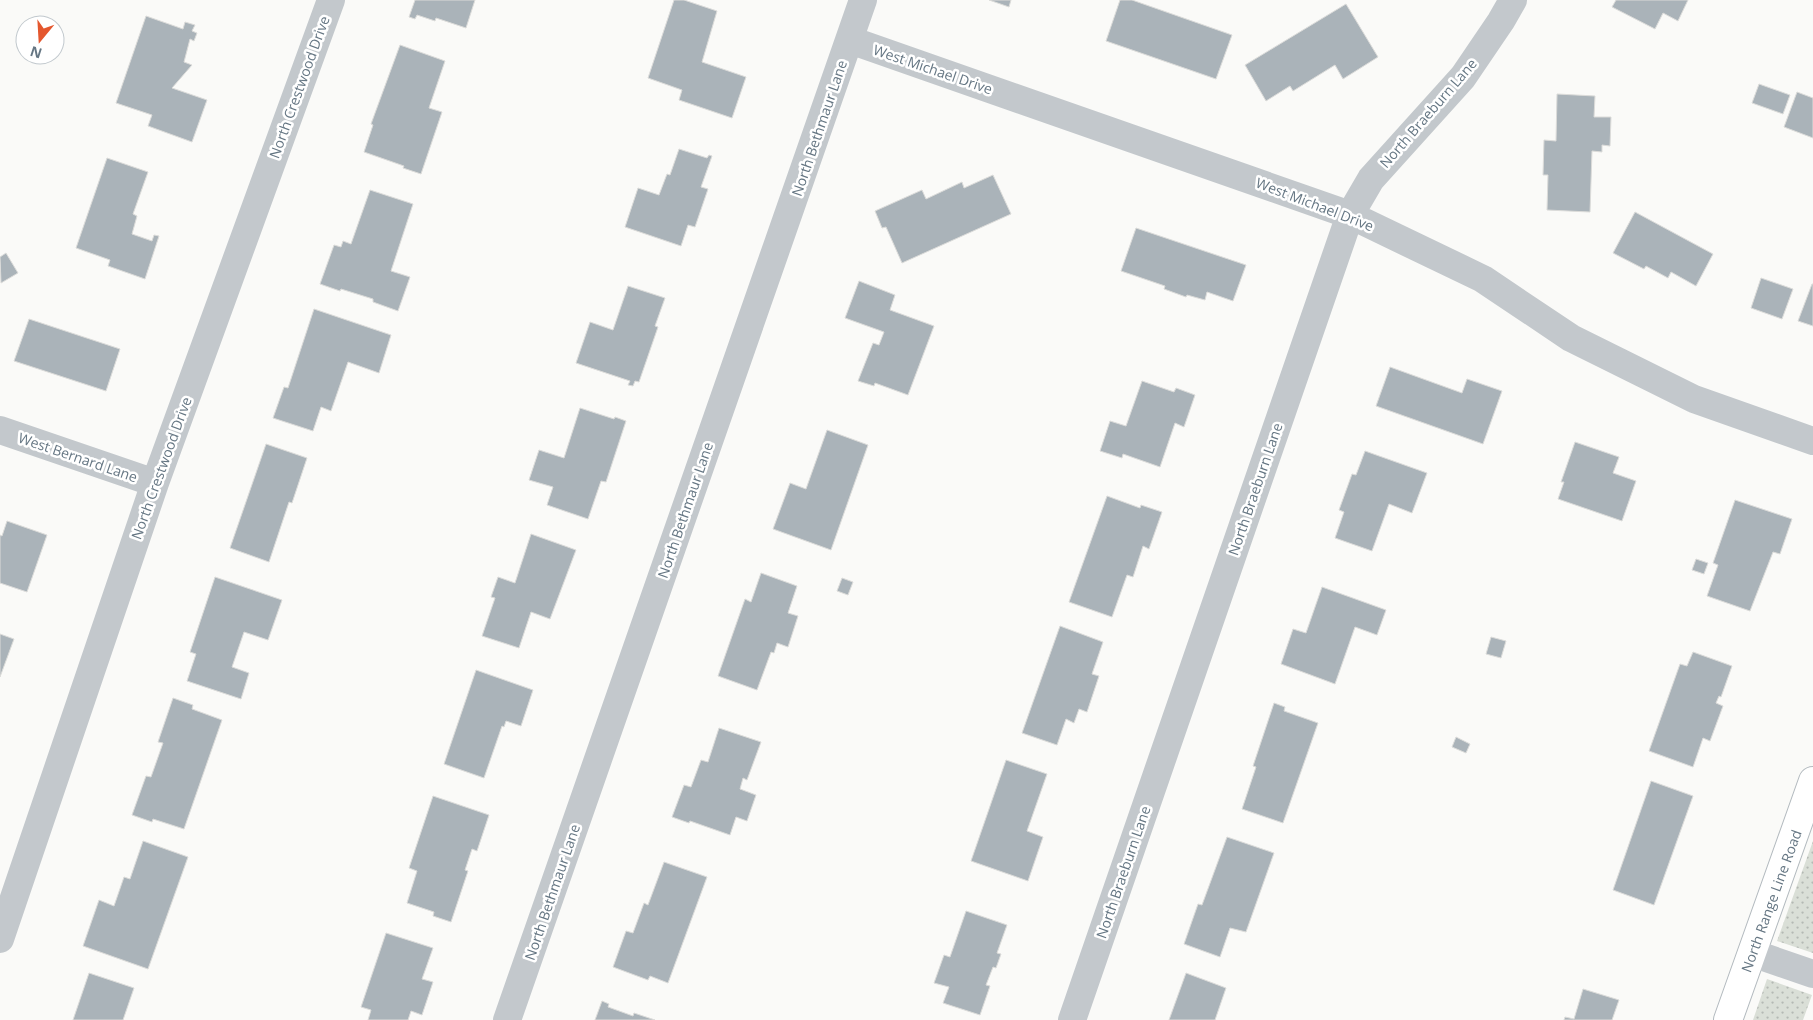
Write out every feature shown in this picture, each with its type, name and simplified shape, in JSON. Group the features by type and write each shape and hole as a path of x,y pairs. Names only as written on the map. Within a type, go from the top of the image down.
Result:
{"street":[{"name":"North Crestwood Drive","path":"0,939 155,484 331,0"},
{"name":"North Bethmaur Lane","path":"507,1020 863,0"},
{"name":"North Braeburn Lane","path":"1072,1020 1350,214 1371,179 1463,77 1501,22 1513,0"},
{"name":"West Michael Drive","path":"850,40 1350,214 1483,279 1571,338 1694,400 1813,441"},
{"name":"West Bernard Lane","path":"0,430 155,484"},
{"name":"North Range Line Road","path":"1728,1020 1813,781"},
{"path":"1752,953 1813,974"}],"shaded area":[{"path":"1813,841 1813,953 1777,941"},
{"path":"1767,979 1812,995 1803,1020 1753,1020"}],"building":[{"path":"415,0 475,0 466,28 436,18 435,21 417,15 415,19 409,17"},
{"path":"674,0 684,0 717,11 702,62 746,77 732,118 679,100 682,90 648,78"},
{"path":"989,0 1011,0 1009,7"},
{"path":"1120,0 1132,0 1232,35 1216,79 1106,41"},
{"path":"1616,0 1688,0 1678,21 1663,13 1655,29 1612,7"},
{"path":"1346,4 1378,57 1343,79 1335,65 1293,91 1290,86 1266,101 1245,65"},
{"path":"146,16 183,29 185,22 195,25 192,31 197,33 194,41 190,39 184,62 192,65 172,88 207,100 192,142 148,126 152,115 116,103"},
{"path":"400,45 445,61 429,108 442,112 421,174 364,152 373,125 371,124"},
{"path":"1759,84 1790,95 1783,114 1752,103"},
{"path":"1797,92 1813,98 1813,138 1784,127"},
{"path":"1557,94 1595,96 1594,117 1611,117 1610,146 1602,145 1602,152 1592,151 1590,212 1547,210 1548,175 1543,175 1544,140 1556,141"},
{"path":"679,149 707,158 709,155 712,156 701,187 708,189 695,227 688,225 681,246 625,227 638,188 659,195 667,174 670,175"},
{"path":"107,158 148,172 133,214 137,216 132,234 152,241 154,235 159,236 145,279 108,266 110,260 76,248"},
{"path":"993,175 1011,214 902,263 886,227 882,228 875,211 922,190 926,199 962,182 964,188"},
{"path":"370,190 413,204 391,271 410,277 398,311 373,302 373,299 320,284 334,245 341,247 343,241 351,244"},
{"path":"1635,212 1713,254 1696,286 1671,272 1668,278 1646,266 1644,269 1613,253"},
{"path":"1136,228 1246,265 1233,301 1207,292 1205,300 1187,295 1186,297 1164,289 1165,286 1121,271"},
{"path":"6,253 18,273 1,283 0,257"},
{"path":"1761,278 1793,289 1782,319 1751,308"},
{"path":"859,281 895,295 890,310 934,326 908,395 875,383 874,386 858,381 873,343 879,345 884,332 845,318"},
{"path":"1813,284 1813,326 1798,321"},
{"path":"628,286 665,298 655,326 658,327 639,382 635,381 633,386 628,385 630,381 576,363 590,322 613,330"},
{"path":"314,309 391,335 379,373 348,362 331,411 321,407 313,431 273,418 284,387 288,388"},
{"path":"29,319 120,349 106,391 14,361"},
{"path":"1390,367 1462,393 1467,379 1502,391 1483,444 1376,406"},
{"path":"1142,381 1174,392 1176,388 1195,395 1184,427 1175,423 1160,467 1123,454 1122,458 1100,451 1110,421 1126,426"},
{"path":"580,408 626,421 606,482 601,481 588,519 547,505 553,487 529,480 539,450 564,458"},
{"path":"827,430 868,445 831,550 773,529 790,483 806,489"},
{"path":"1575,442 1619,457 1613,473 1636,481 1622,521 1558,499 1564,482 1561,482"},
{"path":"266,444 307,458 292,503 289,502 269,562 230,548"},
{"path":"1365,451 1427,473 1412,513 1389,504 1372,551 1335,538 1344,512 1339,510 1352,474 1356,475"},
{"path":"1107,496 1140,508 1141,505 1162,512 1149,549 1143,546 1133,577 1127,575 1112,617 1069,602"},
{"path":"1735,500 1792,519 1780,554 1773,552 1750,611 1707,596 1718,565 1713,563"},
{"path":"7,521 47,535 27,592 0,583 0,535 2,536"},
{"path":"531,534 576,550 550,619 531,612 519,648 482,636 495,598 491,597 498,577 515,583"},
{"path":"1696,559 1708,563 1704,574 1692,570"},
{"path":"761,573 797,586 788,613 798,616 788,647 777,643 774,653 771,652 757,690 718,676 745,599 751,602"},
{"path":"215,577 282,600 268,640 244,632 232,667 249,673 241,699 187,681 196,654 190,652"},
{"path":"842,578 853,582 848,595 837,591"},
{"path":"1322,587 1386,610 1377,635 1355,627 1335,684 1281,664 1293,629 1306,633"},
{"path":"1060,626 1103,642 1092,674 1099,676 1087,712 1079,709 1074,723 1066,719 1057,745 1022,733"},
{"path":"0,634 14,639 0,677"},
{"path":"1491,637 1506,641 1501,658 1486,654"},
{"path":"1693,652 1732,666 1721,697 1719,696 1716,703 1723,706 1710,741 1703,738 1693,767 1649,751 1680,664 1687,666"},
{"path":"476,670 533,690 521,726 506,721 504,727 502,726 484,778 444,764"},
{"path":"173,698 193,705 192,709 222,720 184,829 153,819 152,822 132,815 146,776 151,777 163,743 158,742"},
{"path":"1274,703 1285,707 1284,711 1318,723 1283,823 1242,809 1256,767 1253,766"},
{"path":"719,728 761,742 747,780 743,778 740,789 756,795 747,821 736,817 730,835 690,821 689,823 672,817 684,785 691,787 701,760 708,762"},
{"path":"1456,737 1470,744 1466,753 1452,747"},
{"path":"1006,760 1047,774 1027,831 1043,837 1028,881 971,861"},
{"path":"1651,781 1693,796 1654,905 1613,890"},
{"path":"433,796 489,815 477,851 472,849 465,870 468,871 451,922 433,916 434,912 407,903 417,871 409,868"},
{"path":"1227,837 1274,853 1246,932 1230,928 1220,957 1184,944 1198,904 1202,905"},
{"path":"143,841 188,857 148,969 83,946 99,900 114,906 124,877 130,879"},
{"path":"664,862 707,877 668,983 650,976 648,980 613,967 626,931 633,933 644,903 648,905"},
{"path":"966,911 1007,925 997,953 1001,954 996,968 993,967 986,985 990,986 980,1015 943,1003 949,987 934,983 944,955 950,957"},
{"path":"386,933 433,948 422,979 433,982 422,1015 411,1011 408,1020 368,1020 371,1010 361,1007"},
{"path":"89,973 134,988 123,1020 73,1020"},
{"path":"1186,973 1226,988 1215,1020 1169,1020"},
{"path":"1583,989 1619,1000 1612,1020 1564,1020 1565,1017 1574,1019"},
{"path":"602,1001 609,1004 608,1007 633,1016 634,1013 655,1020 595,1020"}]}
